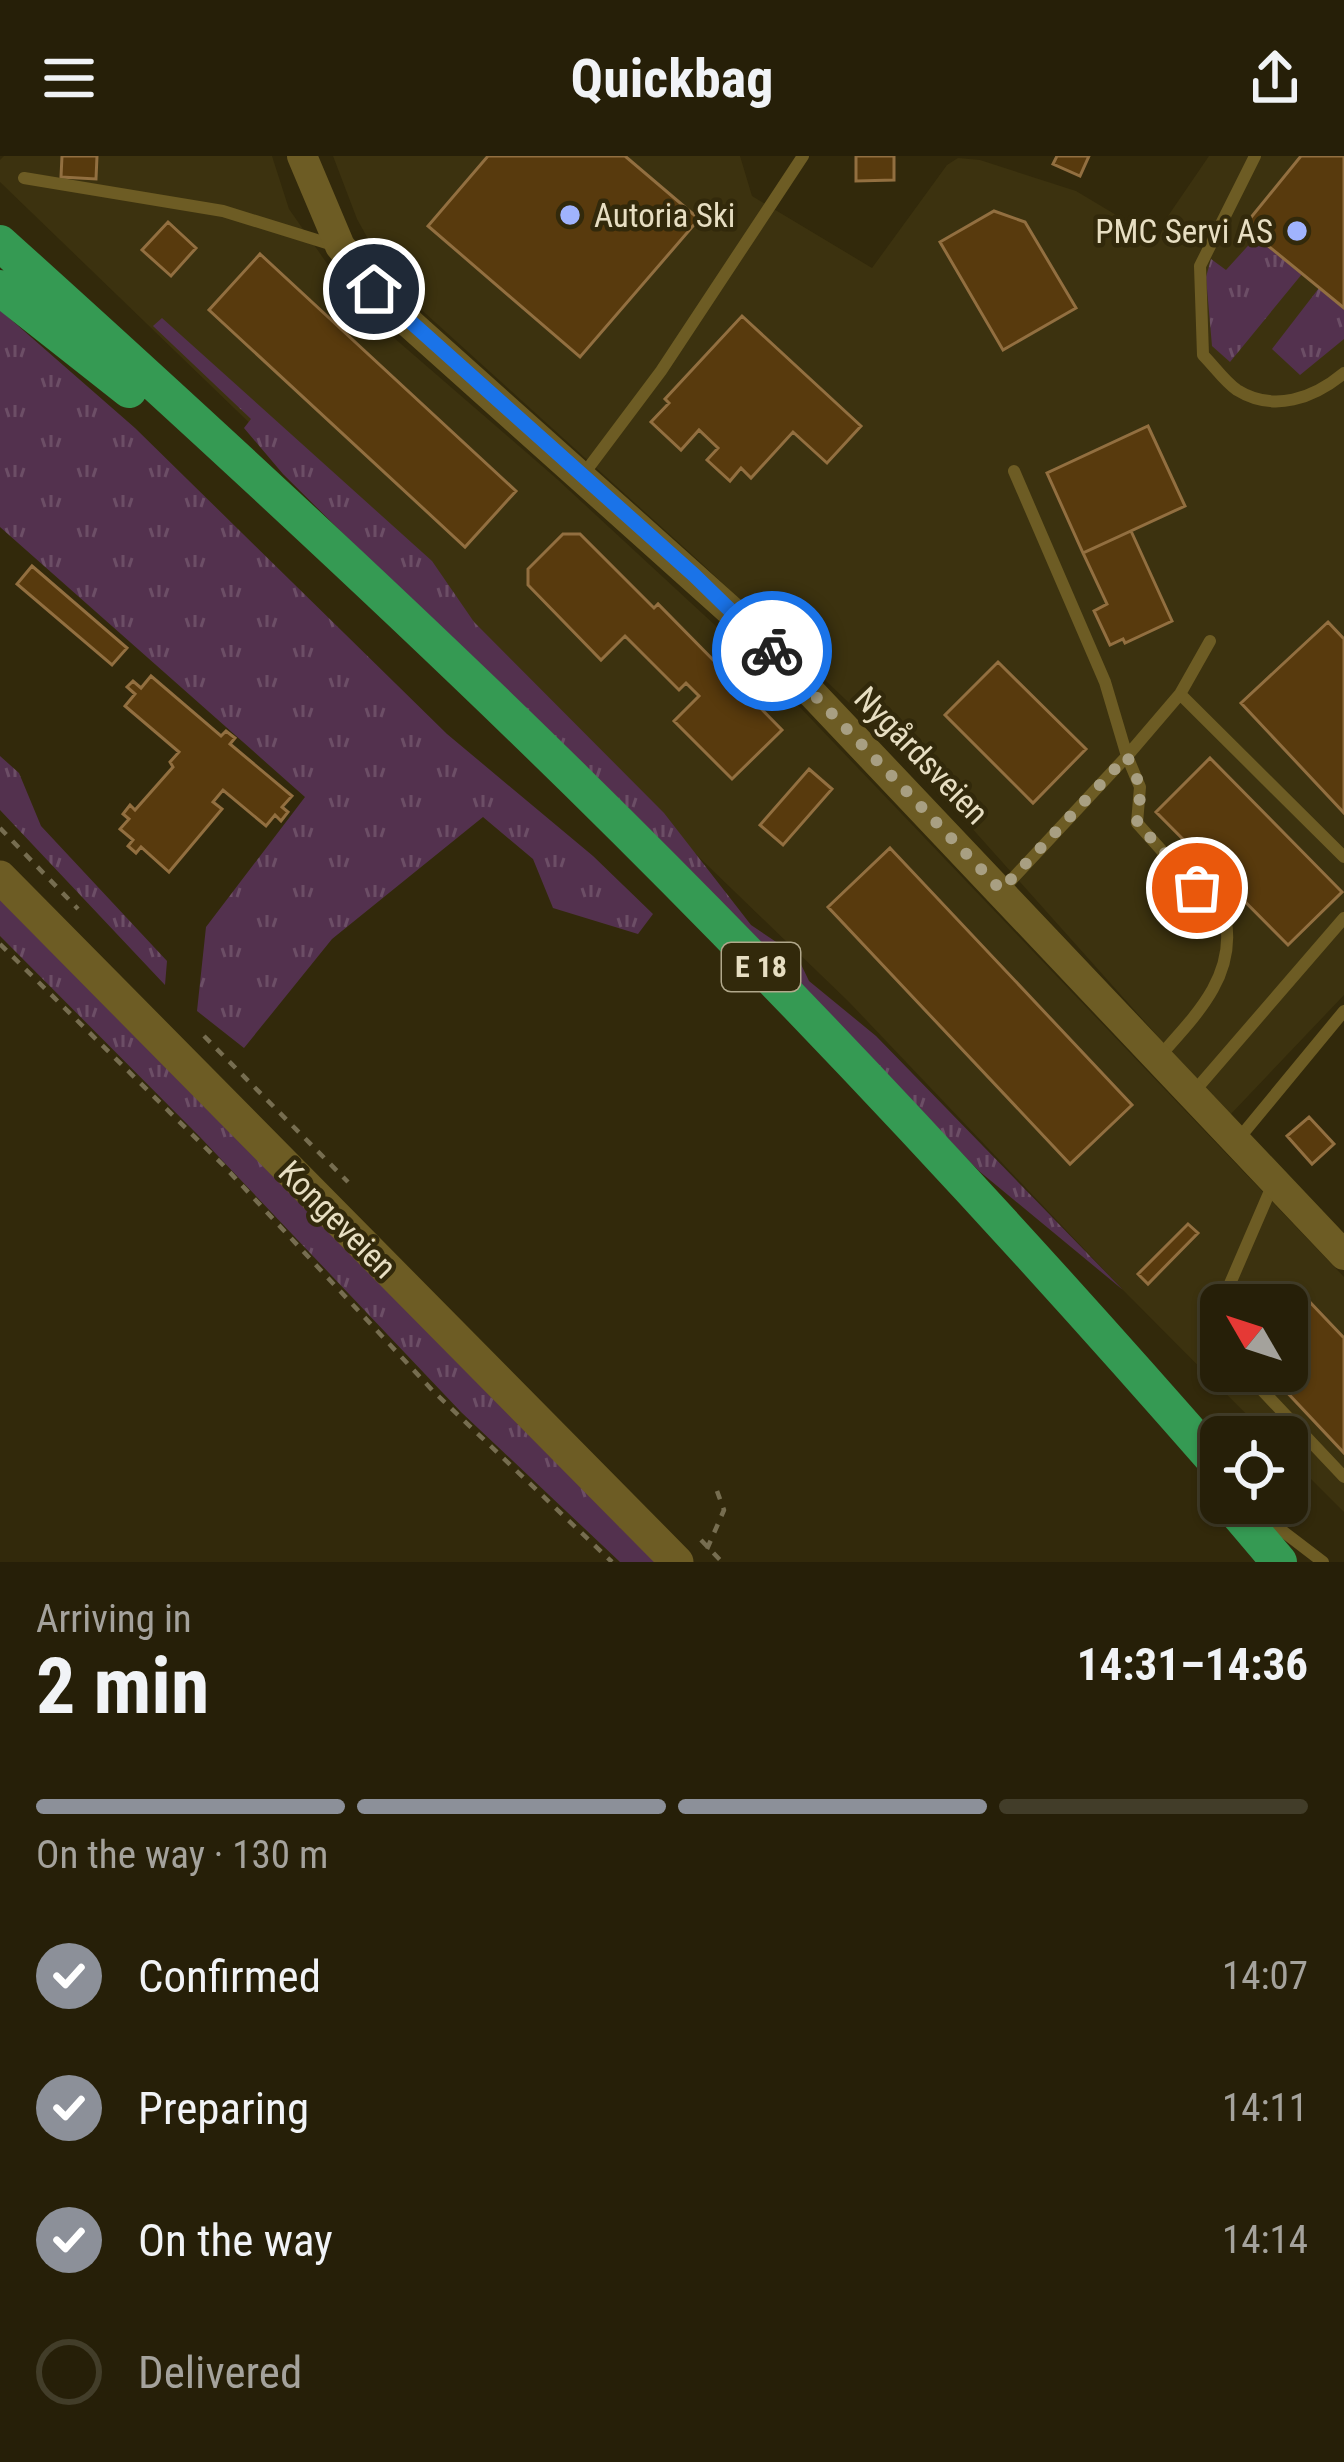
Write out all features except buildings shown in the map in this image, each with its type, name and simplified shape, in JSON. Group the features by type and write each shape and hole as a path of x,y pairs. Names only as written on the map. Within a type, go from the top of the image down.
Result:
{"highway":[{"name":"E 18","path":"0,243 350,563 577,782 960,1175 1200,1444"},
{"name":"E 18","path":"0,270 338,580 787,1022 1200,1470"},
{"name":"E 18","path":"0,288 136,395"},
{"path":"1247,1524 1279,1562"},
{"path":"1270,1524 1303,1562"}],"main road":[{"name":"Kongeveien","path":"0,877 676,1562"}],"street":[{"name":"Nygårdsveien","path":"302,156 340,246 389,305 752,630 1344,1255"}],"lane":[{"path":"582,476 662,371 803,156"},
{"path":"1255,156 1200,266 1203,355 1238,390 1279,404 1325,388 1344,373"},
{"path":"24,178 224,211 340,246"},
{"path":"1014,471 1105,682 1141,788 1137,823 1226,922 1230,943 1225,971 1157,1059"},
{"path":"1001,890 1180,694 1210,641"},
{"path":"1180,694 1344,857"},
{"path":"1191,1096 1344,918"},
{"path":"1236,1142 1344,1011"},
{"path":"1230,1284 1274,1183"},
{"path":"1264,1392 1344,1477"},
{"path":"1276,1524 1323,1562"}],"path":[{"path":"0,944 238,1181 433,1390 612,1562"},
{"path":"695,1562 709,1548 724,1510 717,1491"}],"shaded area":[{"path":"4,156 272,156 289,209 333,272 378,324 557,479 772,678 1344,1277 1344,1512 1308,1476 1308,1416 1248,1416 1224,1392 1308,1392 1308,1284 1200,1284 1200,1368 849,1002 0,182"},
{"path":"333,156 740,156 752,196 872,268 947,165 958,158 980,160 1076,191 1158,240 1168,216 1209,156 1344,156 1344,995 1229,1116 919,769 699,561 415,304 387,273 357,219"}],"green space":[{"path":"1256,237 1302,274 1230,362 1212,346 1206,277 1211,259 1226,270"},
{"path":"1319,288 1344,308 1344,339 1300,375 1272,349"},
{"path":"0,310 135,428 447,734 593,856 653,914 638,934 553,908 533,859 483,817 332,939 244,1048 197,1011 206,927 305,797 0,527"},
{"path":"162,318 432,561 474,622 664,813 751,925 797,956 809,981 876,1036 1123,1290 979,1171 814,1000 283,474 244,428 251,419 153,326"},
{"path":"0,756 19,773 41,826 167,961 165,985 0,810"},
{"path":"0,899 658,1562 620,1562 461,1412 200,1137 0,936"}],"way so far":[{"path":"772,651 1001,890 1127,756 1141,788 1137,823 1197,888"}],"place":[{"name":"Autoria Ski","path":"570,215"},
{"name":"PMC Servi AS","path":"1297,231"}],"route":[{"path":"374,289 694,575 772,651"}]}
